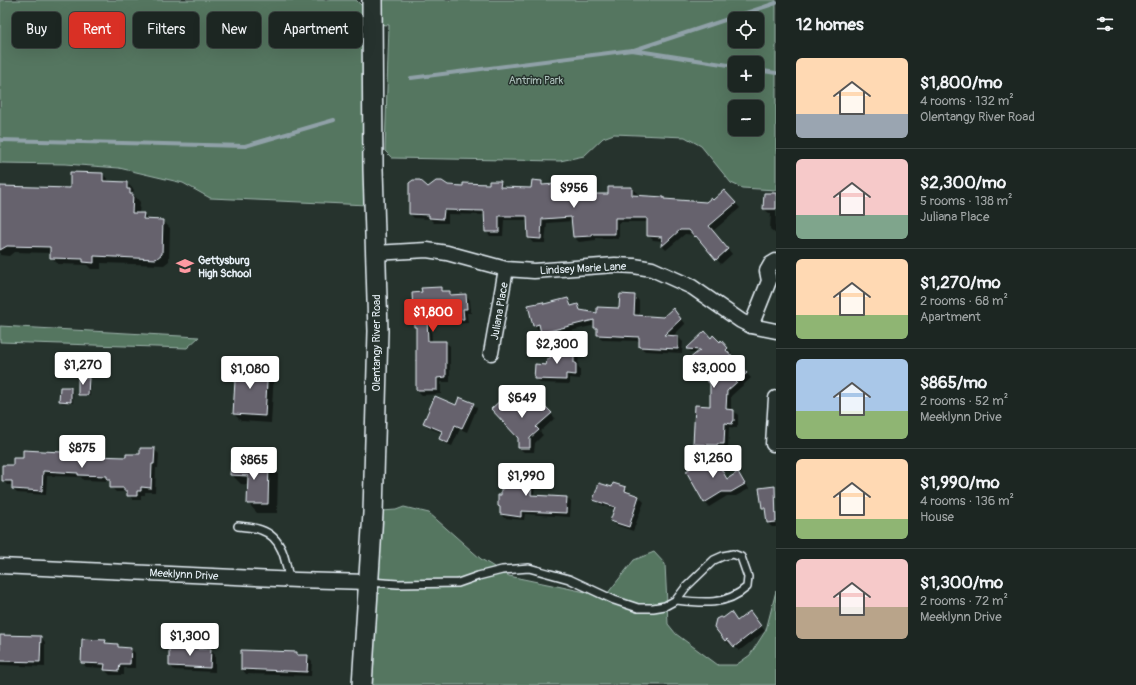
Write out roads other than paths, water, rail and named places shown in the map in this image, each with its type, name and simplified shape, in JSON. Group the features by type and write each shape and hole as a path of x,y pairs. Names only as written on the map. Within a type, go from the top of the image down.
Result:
{"main road":[{"name":"Olentangy River Road","path":"362,685 366,648 376,441 378,331 372,0"}],"street":[{"name":"Lindsey Marie Lane","path":"376,253 433,251 447,253 506,269 534,271 616,265 652,269 692,287 751,326 776,331"},
{"path":"751,326 769,281 767,271 771,264 776,261"},
{"name":"Juliana Place","path":"492,353 506,269"},
{"path":"773,444 776,398"},
{"name":"Meeklynn Drive","path":"0,566 289,580 368,582"}],"lane":[{"path":"238,526 261,530 277,542 284,554 289,580"},
{"path":"368,582 398,584 458,583 502,570 529,568 569,579 614,600 638,608 665,606 676,600 686,587 714,560 733,554 741,557 748,577 747,587 738,595 716,602 701,603 676,600"}],"waterway":[{"path":"634,50 776,3"},
{"path":"411,78 632,50 728,65"},
{"path":"764,71 776,73"},
{"path":"0,140 245,146 334,120"}],"place":[{"name":"Gettysburg High School","path":"185,266"}],"park label":[{"name":"Antrim Park","path":"536,80"}]}
